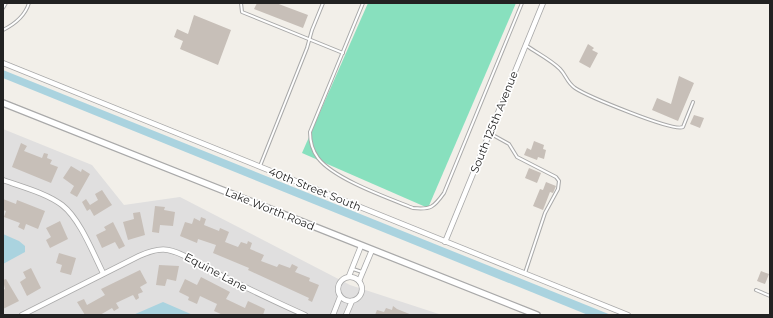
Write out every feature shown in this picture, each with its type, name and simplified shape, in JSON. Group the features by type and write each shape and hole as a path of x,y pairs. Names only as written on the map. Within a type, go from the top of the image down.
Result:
{"street":[{"name":"South 125th Avenue","path":"445,242 543,3"},
{"name":"40th Street South","path":"3,62 628,315"},
{"name":"Lake Worth Road","path":"3,103 537,315"},
{"path":"3,180 51,199 62,205 75,220 103,273"},
{"path":"349,276 359,281 362,289 359,297 352,301 347,301 340,297 337,290 339,282 349,276 361,246"},
{"name":"Equine Lane","path":"22,315 103,273 152,250 167,250 182,254 194,262 262,296 305,315"},
{"path":"359,281 372,250"},
{"path":"333,315 340,297"},
{"path":"346,315 352,301"}],"lane":[{"path":"3,8 6,3"},
{"path":"3,30 21,18 27,10 29,3"},
{"path":"240,3 242,12 343,52"},
{"path":"260,167 307,48 323,3"},
{"path":"363,3 310,132 313,150 318,158 334,173 414,208 426,210 435,205 444,193 522,3"},
{"path":"526,46 560,69 566,79 576,89 599,100 669,126 679,128 683,127 693,102"},
{"path":"490,133 509,144 517,157 556,177 559,181 558,189 545,213 525,274"},
{"path":"352,269 363,273"},
{"path":"756,290 770,296"}],"shaded area":[{"path":"3,129 92,165 124,205 180,197 350,285 442,315 3,315"}],"green space":[{"path":"368,3 516,3 428,208 302,153"}],"water":[{"path":"3,70 611,315 588,315 3,78"},
{"path":"3,234 19,241 25,246 25,252 3,264"},
{"path":"163,302 193,315 133,315"}],"building":[{"path":"257,3 276,3 308,15 303,28 254,9"},
{"path":"194,15 231,30 218,65 180,49 183,41 174,37 177,29 188,34"},
{"path":"588,44 594,48 592,50 598,53 590,68 579,62"},
{"path":"679,76 694,83 678,121 652,110 657,98 671,104"},
{"path":"694,115 704,118 700,128 690,124"},
{"path":"534,141 544,145 543,149 546,150 544,159 538,157 537,160 524,155 527,148 531,150"},
{"path":"21,143 27,146 24,151 42,158 44,153 48,154 47,158 52,160 50,164 58,167 51,183 12,167"},
{"path":"71,166 81,172 82,169 90,174 77,197 70,193 74,186 63,178"},
{"path":"529,168 541,173 537,183 525,178"},
{"path":"546,182 556,186 553,193 550,192 543,210 533,206 540,189 543,190"},
{"path":"102,190 112,205 94,216 90,209 87,211 82,202 86,199 90,205 98,200 95,194"},
{"path":"3,199 16,204 17,200 45,211 38,229 26,224 24,230 18,227 20,223 4,217 6,211 3,210"},
{"path":"155,206 165,207 164,210 175,212 173,226 160,225 159,233 152,232"},
{"path":"140,212 145,235 128,240 123,222 134,219 133,213"},
{"path":"201,217 206,219 204,225 219,231 220,228 229,232 225,242 238,247 241,242 247,244 248,241 252,243 250,249 264,255 261,261 277,267 279,264 290,268 292,264 298,267 295,272 310,278 309,281 319,285 312,302 308,300 309,298 248,270 249,268 213,253 216,245 198,239 197,243 180,236 185,222 192,224 194,218 200,221"},
{"path":"60,221 68,239 50,248 46,240 51,237 46,228"},
{"path":"113,222 125,246 119,249 115,242 102,248 96,235 106,230 104,227"},
{"path":"59,253 76,258 71,275 60,272 62,265 56,263"},
{"path":"159,265 179,266 176,281 167,279 165,286 156,285"},
{"path":"31,268 41,288 27,296 20,282 26,278 23,272"},
{"path":"140,270 147,283 140,287 143,292 138,294 139,298 136,300 133,295 116,303 119,308 114,311 112,308 100,315 85,315 77,302 84,299 87,305 105,295 101,289"},
{"path":"761,271 769,274 765,284 757,281"},
{"path":"201,277 230,292 226,299 245,308 248,301 265,309 263,315 223,315 214,311 217,304 200,296 197,304 188,300 189,297 179,292 185,279 197,285"},
{"path":"6,279 19,301 3,309 3,290 5,289 3,280"},
{"path":"393,306 412,315 375,315 377,310 384,312 386,308 392,310"}]}
